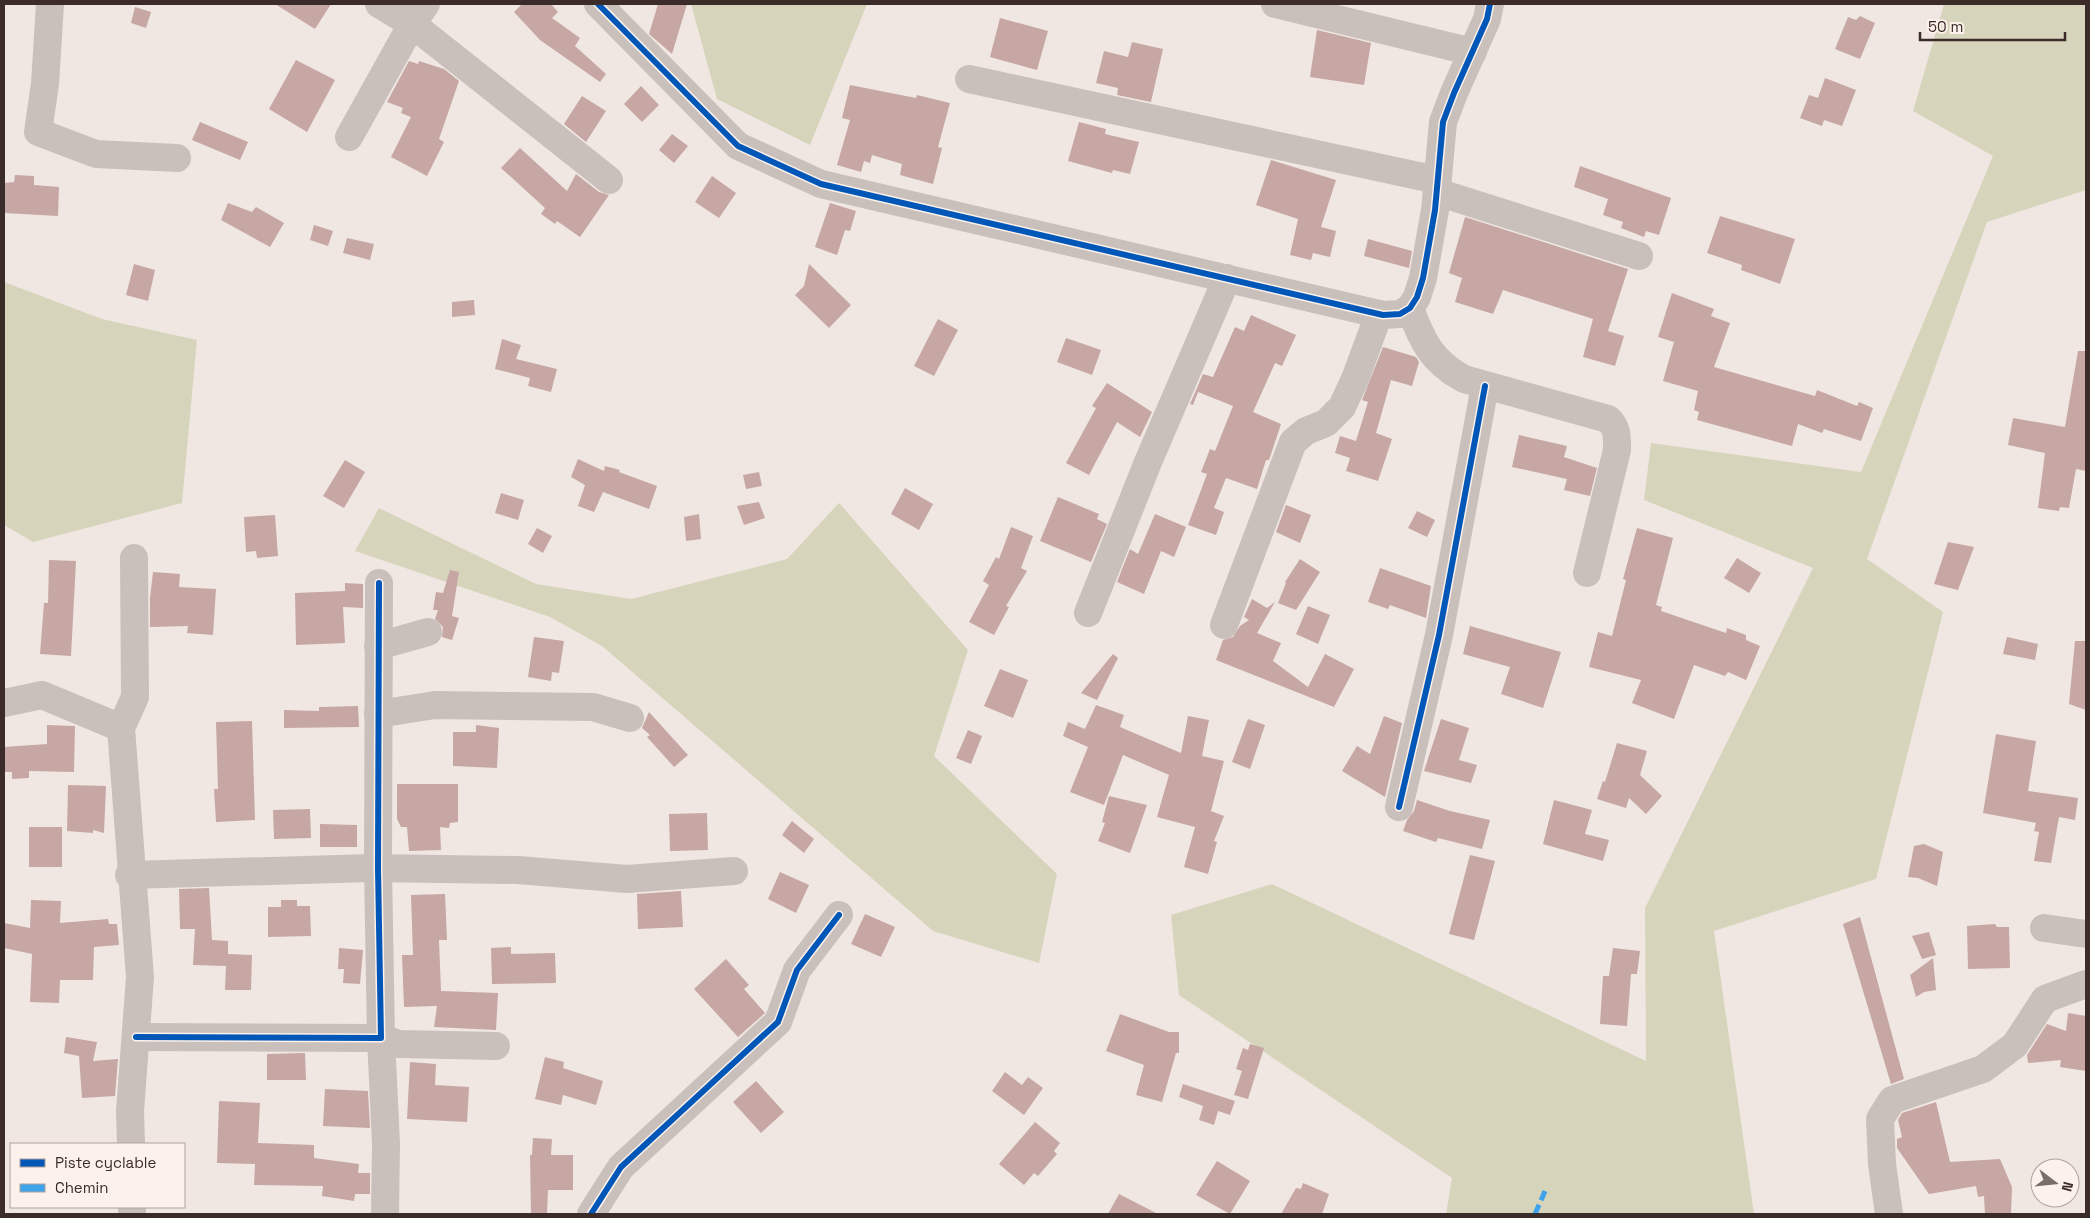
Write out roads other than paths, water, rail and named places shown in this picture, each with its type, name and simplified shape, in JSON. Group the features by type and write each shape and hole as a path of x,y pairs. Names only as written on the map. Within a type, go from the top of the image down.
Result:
{"street":[{"path":"50,4 45,84 38,132 96,154 177,158"},
{"path":"379,4 419,14 608,180"},
{"path":"598,4 738,146 821,184 1379,314 1400,314 1410,308 1423,278 1437,186 1444,122 1454,92 1487,19 1490,4"},
{"path":"1275,4 1473,52"},
{"path":"349,137 419,14"},
{"path":"969,80 1437,186 1639,256"},
{"path":"1088,613 1148,462 1227,278"},
{"path":"1410,308 1420,334 1434,356 1446,370 1464,379 1486,386 1608,419 1613,424 1617,435 1617,450 1587,573"},
{"path":"1224,626 1293,442 1306,431 1326,423 1342,406 1355,380 1379,314"},
{"path":"1399,807 1439,635 1486,386"},
{"path":"131,1143 130,1111 140,977 121,728 136,697 134,558"},
{"path":"379,583 378,868 381,1038 386,1144 385,1214"},
{"path":"378,646 428,632"},
{"path":"4,703 42,695 121,728"},
{"path":"378,714 435,705 593,707 630,718"},
{"path":"131,875 378,868 518,870 628,879 734,871"},
{"path":"591,1214 621,1167 778,1022 798,970 839,915"},
{"path":"2044,928 2086,934"},
{"path":"1889,1214 1882,1164 1880,1119 1892,1100 1983,1069 2015,1045 2044,999 2086,984"},
{"path":"136,1036 381,1038 399,1044 496,1046"}]}
